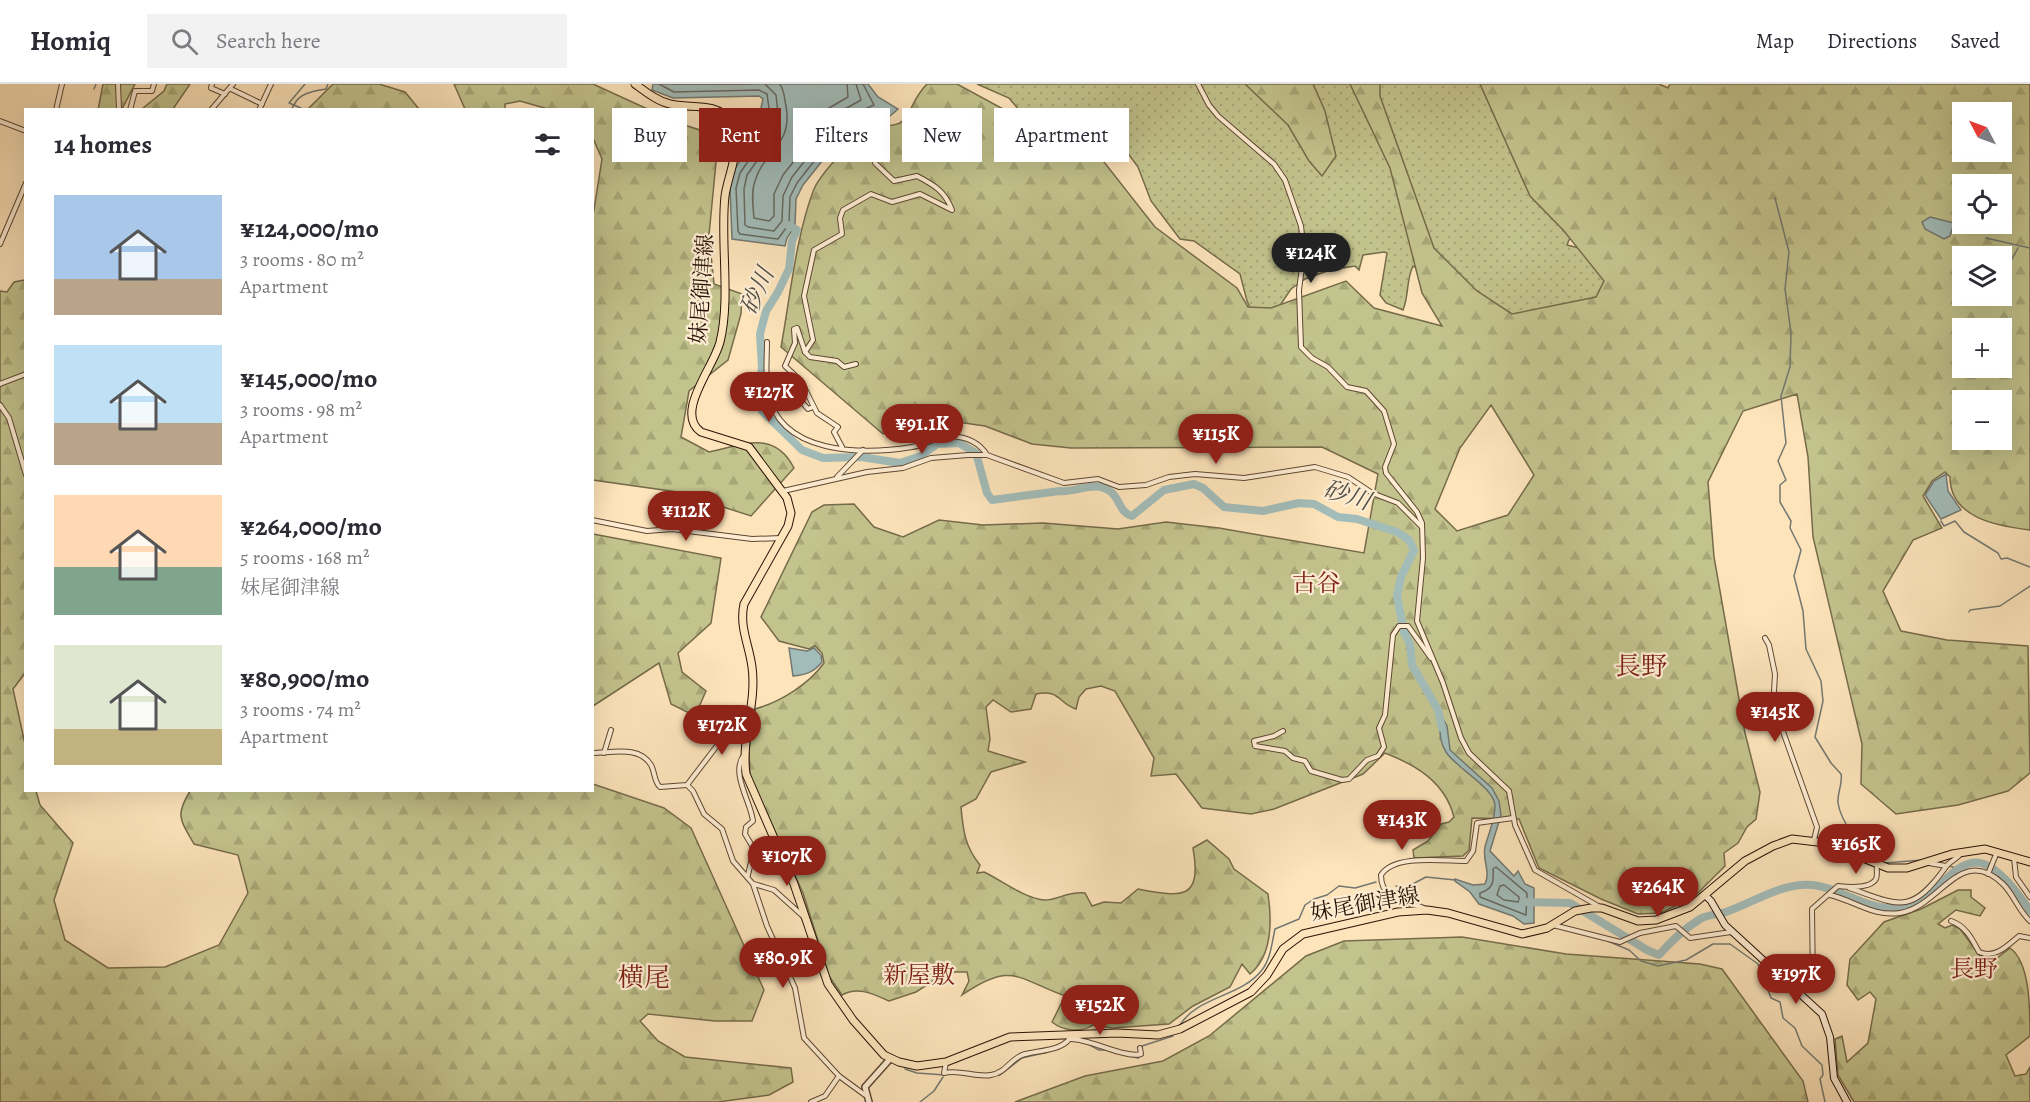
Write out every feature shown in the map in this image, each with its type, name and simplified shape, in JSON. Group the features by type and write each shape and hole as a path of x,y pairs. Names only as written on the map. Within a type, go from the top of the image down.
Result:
{"main road":[{"name":"妹尾御津線","path":"635,84 669,104 719,111 726,116 735,132 735,148 725,197 721,338 695,400 691,417 696,428 701,432 749,447 783,491 791,513 782,538 744,604 741,625 753,671 744,755 750,786 786,864 828,984 870,1042 890,1059 917,1066 946,1062 1010,1037 1158,1035 1180,1029 1251,992 1267,975 1283,949 1303,934 1389,914 1427,910 1522,934 1553,925 1575,911 1591,908 1602,908 1638,921 1656,920 1683,911 1705,895 1732,869 1773,846 1792,839 1814,840 1842,848 1888,868 1907,868 1963,852 1985,849 2013,855 2030,862"},
{"path":"1705,895 1711,901 1720,919 1732,932 1822,1014 1830,1037 1833,1078 1847,1102"}],"street":[{"path":"56,108 62,84"},
{"path":"118,84 119,108"},
{"path":"131,108 135,91 152,91 154,84"},
{"path":"212,84 211,88 225,94"},
{"path":"260,108 271,84"},
{"path":"646,92 649,84"},
{"path":"1198,84 1209,105 1218,116 1274,164 1285,180 1301,226 1304,252 1299,290 1301,347 1312,358 1328,367 1347,387 1366,391 1384,411 1394,444 1385,467 1386,473 1417,512 1422,527 1423,558 1416,614 1431,658 1443,683 1461,738 1475,759 1506,786 1513,818 1535,870 1602,908"},
{"path":"213,108 232,86 262,104"},
{"path":"0,121 24,130"},
{"path":"805,352 814,335 804,297 813,253 818,247 842,234 840,218 843,210 872,194 892,202 920,194 952,210 939,188 917,176 894,181 875,162"},
{"path":"0,244 24,188"},
{"path":"842,447 834,432 838,427 823,418 814,407 801,381 785,366 795,343 793,331 795,328 803,340 805,352 810,357 832,360 844,367 856,364"},
{"path":"767,342 767,376 772,405 785,425 799,437 812,443 862,451 916,446 951,436 974,442 987,455"},
{"path":"0,384 24,375"},
{"path":"767,376 788,386 808,409 814,407"},
{"path":"0,405 9,418 24,468"},
{"path":"836,478 862,451"},
{"path":"783,491 836,478 903,468 942,456 987,455 1056,481 1098,479 1119,487 1146,485 1169,477 1195,474 1244,478 1316,467 1348,477 1372,493 1398,503 1422,527"},
{"path":"594,520 647,531 672,529 752,539 782,538"},
{"path":"1282,730 1274,736 1254,741 1255,746 1285,751 1293,758 1305,761 1311,771 1342,780 1349,779 1366,760 1378,756 1384,747 1379,729 1385,715 1393,635 1402,625 1416,636 1431,658"},
{"path":"1765,638 1769,645 1775,674 1774,691 1781,726 1817,827 1814,840"},
{"path":"594,753 627,750 636,753 650,763 656,785 660,787 687,785 716,747 748,717"},
{"path":"604,753 611,730"},
{"path":"744,755 741,769 744,796 753,820 746,827 745,834 754,849 748,875"},
{"path":"687,785 693,791 704,814 722,829 729,854 753,884 767,926 795,988 804,1038 839,1076 866,1095 869,1102"},
{"path":"1427,910 1392,898 1383,885 1383,872 1393,863 1405,861 1466,861 1473,850 1477,823 1513,818"},
{"path":"1988,873 1997,851"},
{"path":"1775,972 1785,972 1809,988 1813,986 1811,912 1838,886 1885,903 1900,903 1916,897 1963,852"},
{"path":"2013,855 2016,877 2030,897"},
{"path":"1928,862 1946,866"},
{"path":"1848,888 1873,882 1876,878 1877,864"},
{"path":"1830,895 1844,898 1872,912 1902,913 1929,900 1955,876 1965,871 1988,873 2004,884 2020,911 2030,921"},
{"path":"753,884 774,890 806,919"},
{"path":"1951,921 1963,927 1979,952 1983,954 1996,954 2019,936 2030,938"},
{"path":"1553,925 1622,942 1676,926 1693,938 1732,932"},
{"path":"946,1062 944,1073 989,1076 1005,1070 1024,1055 1059,1046 1071,1037 1100,1048 1134,1056 1141,1054 1140,1048"},
{"path":"866,1095 869,1080 890,1059"},
{"path":"811,1102 825,1096 839,1076"}],"green space":[{"path":"103,84 135,84 123,108 98,108"},
{"path":"167,84 190,84 174,108 143,108 164,91"},
{"path":"333,84 379,84 405,92 418,108 309,108"},
{"path":"454,84 593,84 645,108 612,108 612,162 687,162 687,126 699,130 699,162 716,162 709,235 714,284 742,294 741,314 728,360 689,391 681,437 709,452 757,443 777,448 786,456 794,468 751,516 720,506 699,495 594,480 594,209 602,159 594,140 594,108 544,108 520,101 505,104 505,108 465,108"},
{"path":"927,84 957,84 1001,108 994,108 994,162 1104,162 1155,227 1237,288 1248,307 1271,308 1346,281 1374,308 1442,326 1422,293 1390,168 1350,84 1380,84 1380,96 1434,248 1477,291 1512,314 1596,297 1604,281 1564,231 1530,196 1480,84 1659,84 1668,88 1670,84 2030,84 2030,530 1990,522 1967,511 1958,502 1952,491 1950,477 1945,472 1932,481 1923,496 1942,528 1913,540 1883,591 1901,631 1947,640 2028,646 2030,773 2008,791 1958,805 1896,814 1861,784 1862,744 1813,537 1808,457 1797,394 1743,411 1708,482 1714,557 1745,733 1760,792 1756,819 1747,827 1738,843 1724,853 1725,866 1694,897 1661,913 1638,914 1601,899 1539,868 1519,819 1472,818 1469,850 1463,856 1414,858 1413,850 1428,841 1441,824 1449,822 1454,817 1444,794 1428,776 1408,763 1385,753 1363,774 1274,809 1251,814 1202,808 1176,774 1151,776 1154,758 1115,691 1101,686 1086,689 1079,697 1076,709 1050,693 1036,694 1031,709 1011,712 993,700 986,707 990,739 988,751 1025,762 991,772 976,799 961,807 966,838 971,852 980,865 977,873 984,872 1036,899 1048,900 1073,893 1085,893 1092,906 1104,902 1121,903 1138,889 1177,894 1185,891 1191,886 1194,878 1193,848 1207,840 1229,859 1234,869 1268,894 1269,937 1258,966 1250,974 1242,964 1230,987 1193,1006 1169,1024 1112,1028 1093,1025 1072,1030 1056,1025 1052,1022 1065,996 1014,976 992,978 962,995 969,981 967,972 947,972 916,992 889,1001 860,991 842,995 829,976 803,893 750,777 749,750 755,709 793,692 824,663 822,653 815,646 809,649 779,641 761,617 812,512 824,505 854,504 874,527 903,537 939,520 983,525 1043,523 1118,529 1166,522 1219,528 1364,553 1378,474 1322,447 1071,448 1032,444 985,426 922,417 883,434 781,347 794,267 808,207 818,181 834,162 890,162 890,125 902,121 902,162 982,162 982,108 912,108","holes":["1491,405 1534,475 1508,515 1457,531 1435,509 1460,448"]},
{"path":"977,84 1488,84 1579,232 1569,240 1567,245 1587,250 1621,289 1530,336 1413,266 1403,310 1386,303 1380,295 1387,253 1384,252 1363,255 1359,270 1355,266 1330,270 1305,279 1291,289 1277,310 1255,318 1247,301 1240,274 1194,241 1180,239 1151,201 1138,167 1129,155 1129,108 1017,108 1009,98"},
{"path":"1245,84 1313,84 1325,111 1336,156 1322,176 1309,161 1288,125"},
{"path":"24,280 24,675 13,689 24,739 24,792 36,792 40,805 73,843 54,900 65,940 108,968 165,967 219,945 248,893 238,855 194,844 189,836 181,818 181,812 189,792 594,792 594,784 664,808 691,828 764,990 752,1021 715,1021 648,1014 640,1021 658,1041 685,1057 791,1068 793,1082 769,1095 718,1102 0,1102 0,291 7,292 14,282"},
{"path":"594,534 721,558 711,623 678,653 682,672 706,691 695,716 671,704 659,663 594,705"},
{"path":"1958,890 1971,890 1971,897 1985,908 1980,916 1956,910 1938,924 1945,928 1952,925 1960,929 1981,957 1997,958 2010,948 2022,964 2028,987 2030,1036 2006,1055 2015,1076 2026,1074 2030,1067 2030,1102 1854,1102 1838,1075 1835,1039 1842,1036 1847,1062 1868,1043 1876,999 1870,992 1858,1000 1847,985 1850,959 1884,922 1921,909"},
{"path":"1462,937 1566,954 1700,964 1722,969 1803,1081 1808,1102 1015,1102 1085,1076 1163,1061 1209,1036 1306,956 1344,941"}],"water":[{"path":"653,84 868,84 878,97 898,109 890,116 890,108 793,108 793,162 821,162 803,185 796,199 795,226 785,246 732,239 730,188 734,170 739,162 781,162 781,108 761,108 763,99 759,96 673,98 652,90"},
{"path":"1930,217 1952,222 1950,236 1944,239 1925,229 1922,222"},
{"path":"1946,474 1948,491 1961,510 1941,519 1925,495 1934,481"},
{"path":"789,648 807,651 814,648 821,655 822,662 809,672 793,676"},
{"path":"1443,719 1447,726 1450,750 1492,788 1499,801 1501,815 1490,851 1514,876 1518,871 1525,884 1534,888 1534,923 1524,924 1513,916 1479,904 1470,892 1455,881 1455,879 1473,885 1485,884 1487,875 1485,847 1493,822 1495,806 1489,792 1446,752 1440,736 1440,720"}],"waterway":[{"path":"94,89 96,84"},
{"path":"292,108 294,105 289,103 305,84"},
{"path":"301,108 294,105 299,98 307,93 326,89 328,84"},
{"path":"1775,198 1789,252 1785,289 1791,333 1790,367 1781,396 1786,443 1778,461 1786,480 1780,485 1780,502 1791,521 1790,528 1801,550 1794,576 1803,611 1806,649 1821,681 1823,701 1815,737 1831,763 1841,774 1838,803 1843,818 1857,841 1875,859"},
{"name":"砂川","path":"786,224 797,230 792,241 789,269 766,311 760,334 762,368 756,399 762,411 802,450 823,458 861,457 900,463 921,456 937,444 959,443 976,453 987,493 992,500 1092,486 1105,488 1111,492 1124,512 1132,516 1164,490 1194,484 1203,488 1224,507 1263,511 1299,503 1314,504 1338,517 1357,519 1397,532 1409,540 1414,550 1401,577 1397,596 1404,632 1410,644 1412,665 1438,710 1442,728"},
{"path":"1986,238 2030,248"},
{"path":"2012,259 2018,248"},
{"path":"1941,521 1944,526 1955,521 1964,532 1998,553 2001,559 2007,558 2030,567"},
{"path":"1969,612 2000,606 2030,586"},
{"path":"1885,863 1922,860"},
{"path":"1939,863 1956,868"},
{"name":"砂川","path":"1523,902 1570,903 1659,955 1678,935 1700,919 1726,912 1779,890 1813,885 1871,905 1891,908 1912,904 1929,894 1958,869 1971,863 1987,865 2006,880 2030,911"},
{"path":"1396,886 1405,888 1426,877 1455,880"},
{"path":"1180,1025 1197,1008 1253,979 1262,970 1267,960 1275,929 1299,919 1305,905 1327,895 1339,886 1355,888 1376,882"},
{"path":"1579,930 1588,932"},
{"path":"1603,939 1629,950 1641,961 1658,966 1686,960 1713,944 1730,944 1758,964 1771,998 1780,1002 1783,1018 1795,1028 1802,1046 1822,1065 1823,1075 1820,1079 1825,1102"},
{"path":"1142,1050 1142,1046 1173,1036"},
{"path":"1086,1043 1099,1050 1110,1050"},
{"path":"982,1077 1000,1075 1022,1058 1048,1052"},
{"path":"1125,1055 1138,1058 1143,1055"},
{"path":"905,1069 917,1073 945,1075"},
{"path":"920,1102 934,1091 943,1077"}],"district":[{"name":"古谷","path":"1316,583"},
{"name":"長野","path":"1641,666"},
{"name":"長野","path":"1974,969"},
{"name":"新屋敷","path":"919,975"},
{"name":"横尾","path":"644,977"}]}
